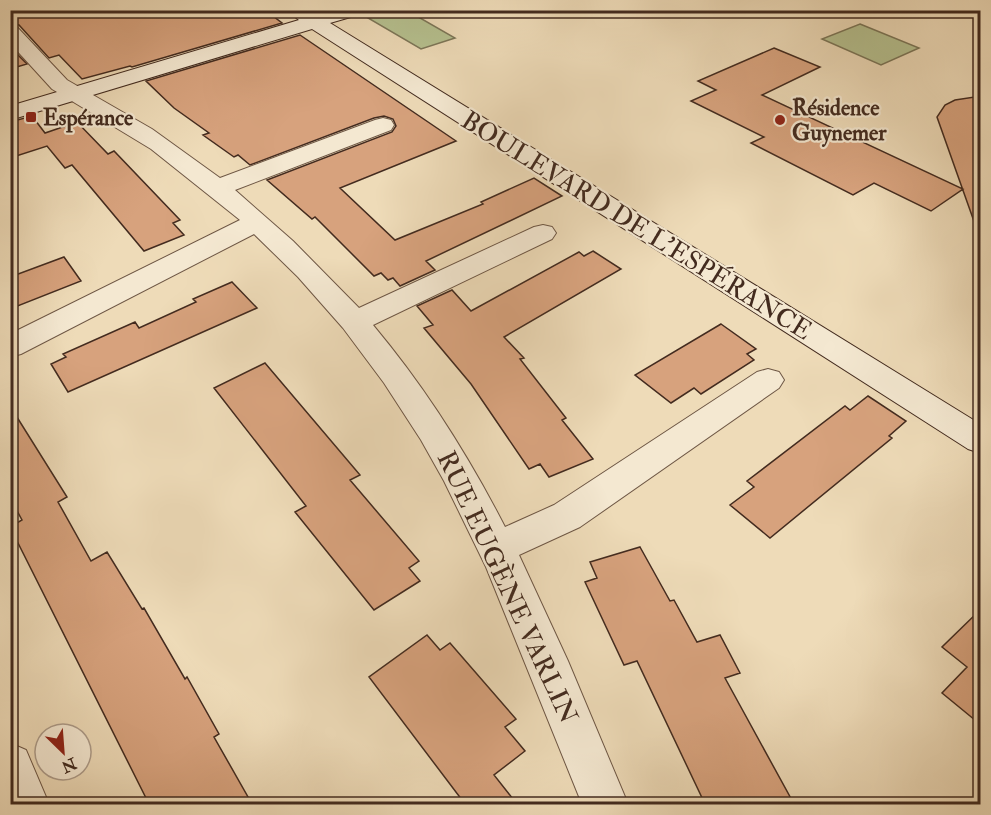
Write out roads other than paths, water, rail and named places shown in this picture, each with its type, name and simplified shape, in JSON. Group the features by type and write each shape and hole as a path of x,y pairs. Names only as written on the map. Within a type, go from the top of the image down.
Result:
{"street":[{"path":"10,113 76,94 304,16 354,10"},
{"name":"BOULEVARD DE L'ESPÉRANCE","path":"304,16 981,440"},
{"name":"RUE EUGÈNE VARLIN","path":"10,31 65,89 144,134 257,222 297,259 354,322 433,430 464,485 545,658 605,804"},
{"path":"216,188 383,125"},
{"path":"10,347 257,222"},
{"path":"354,322 543,232"},
{"path":"495,549 567,516 768,380"},
{"path":"10,766 26,804"}],"place":[{"name":"Espérance","path":"31,117"},
{"name":"Résidence Guynemer","path":"780,120"}]}
